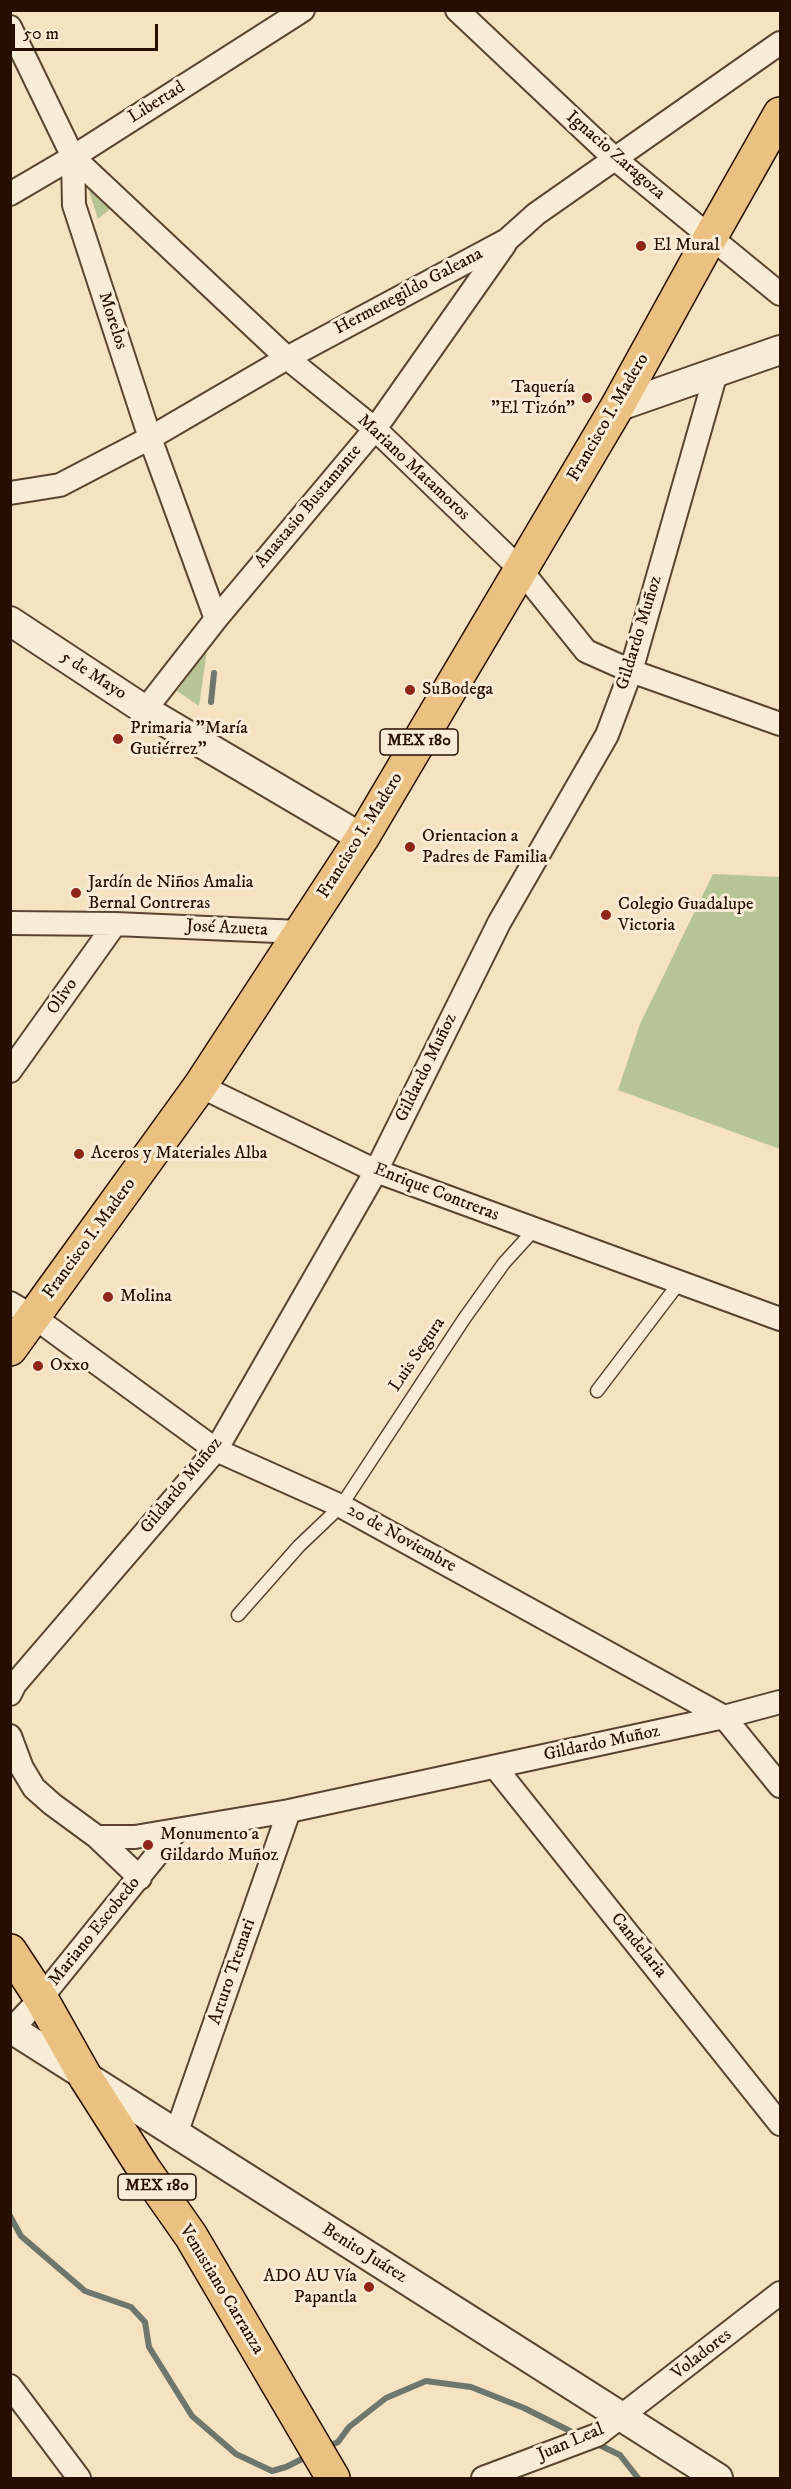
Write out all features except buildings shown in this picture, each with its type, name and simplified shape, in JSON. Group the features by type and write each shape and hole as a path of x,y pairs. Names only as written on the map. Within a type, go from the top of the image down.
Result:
{"main road":[{"name":"Francisco I. Madero","path":"12,1346 22,1310 200,1086 362,838 617,407 780,114"},
{"name":"Venustiano Carranza","path":"10,1951 41,1998 86,2078 190,2236 331,2475"}],"street":[{"name":"Libertad","path":"10,194 73,157 303,10"},
{"name":"Ignacio Zaragoza","path":"457,10 614,158 780,294"},
{"name":"Morelos","path":"10,27 73,157 74,205 150,438 216,619"},
{"name":"Hermenegildo Galeana","path":"10,493 60,485 150,438 286,358 507,240 536,214 780,43"},
{"name":"Mariano Matamoros","path":"73,157 286,358 375,429 520,569 586,651 631,671 780,724"},
{"name":"Anastasio Bustamante","path":"145,710 216,619 375,429 507,240"},
{"path":"617,407 780,350"},
{"name":"Gildardo Muñoz","path":"10,1694 15,1683 216,1450 376,1171 499,923 606,735 631,671 716,374"},
{"name":"5 de Mayo","path":"10,621 145,710 362,838"},
{"name":"José Azueta","path":"10,923 115,924 300,932"},
{"name":"Olivo","path":"10,1071 115,924"},
{"name":"Enrique Contreras","path":"200,1086 376,1171 780,1319"},
{"name":"20 de Noviembre","path":"22,1310 216,1450 341,1506 724,1717 780,1786"},
{"name":"Gildardo Muñoz","path":"97,1837 135,1837 289,1811 724,1717 780,1702"},
{"path":"10,1736 22,1768 34,1788 97,1837 140,1878"},
{"name":"Candelaria","path":"495,1767 780,2124"},
{"name":"Arturo Tremari","path":"176,2134 289,1811"},
{"name":"Mariano Escobedo","path":"11,2030 41,1998 176,1831"},
{"name":"Benito Juárez","path":"11,2030 718,2478"},
{"path":"144,2169 151,2153 176,2134"},
{"name":"Voladores","path":"623,2417 780,2293"},
{"path":"10,2386 79,2478"},
{"name":"Juan Leal","path":"483,2478 597,2435 623,2417"}],"lane":[{"name":"Luis Segura","path":"238,1615 299,1546 341,1506 471,1310 504,1263 534,1230"},
{"path":"597,1391 679,1283"}],"green space":[{"path":"86,181 118,202 98,219"},
{"path":"207,650 199,706 177,691"},
{"path":"713,874 780,877 780,1149 618,1090 640,1024"}],"waterway":[{"path":"211,702 214,673"},
{"path":"10,2216 21,2236 85,2291 131,2307 145,2322 149,2347 192,2416 236,2454 272,2471 310,2455"},
{"path":"327,2447 338,2442 349,2427 386,2398 426,2381 471,2387 524,2408 578,2435"},
{"path":"593,2442 620,2455 638,2478"}],"place":[{"name":"El Mural","path":"641,246"},
{"name":"Taquería \"El Tizón\"","path":"587,398"},
{"name":"SuBodega","path":"410,690"},
{"name":"Primaria \"María Gutiérrez\"","path":"118,739"},
{"name":"Orientacion a Padres de Familia","path":"410,847"},
{"name":"Jardín de Niños Amalia Bernal Contreras","path":"76,893"},
{"name":"Colegio Guadalupe Victoria","path":"606,915"},
{"name":"Aceros y Materiales Alba","path":"79,1154"},
{"name":"Molina","path":"108,1297"},
{"name":"Oxxo","path":"38,1366"},
{"name":"Monumento a Gildardo Muñoz","path":"148,1845"},
{"name":"ADO AU Vía Papantla","path":"369,2287"}]}
